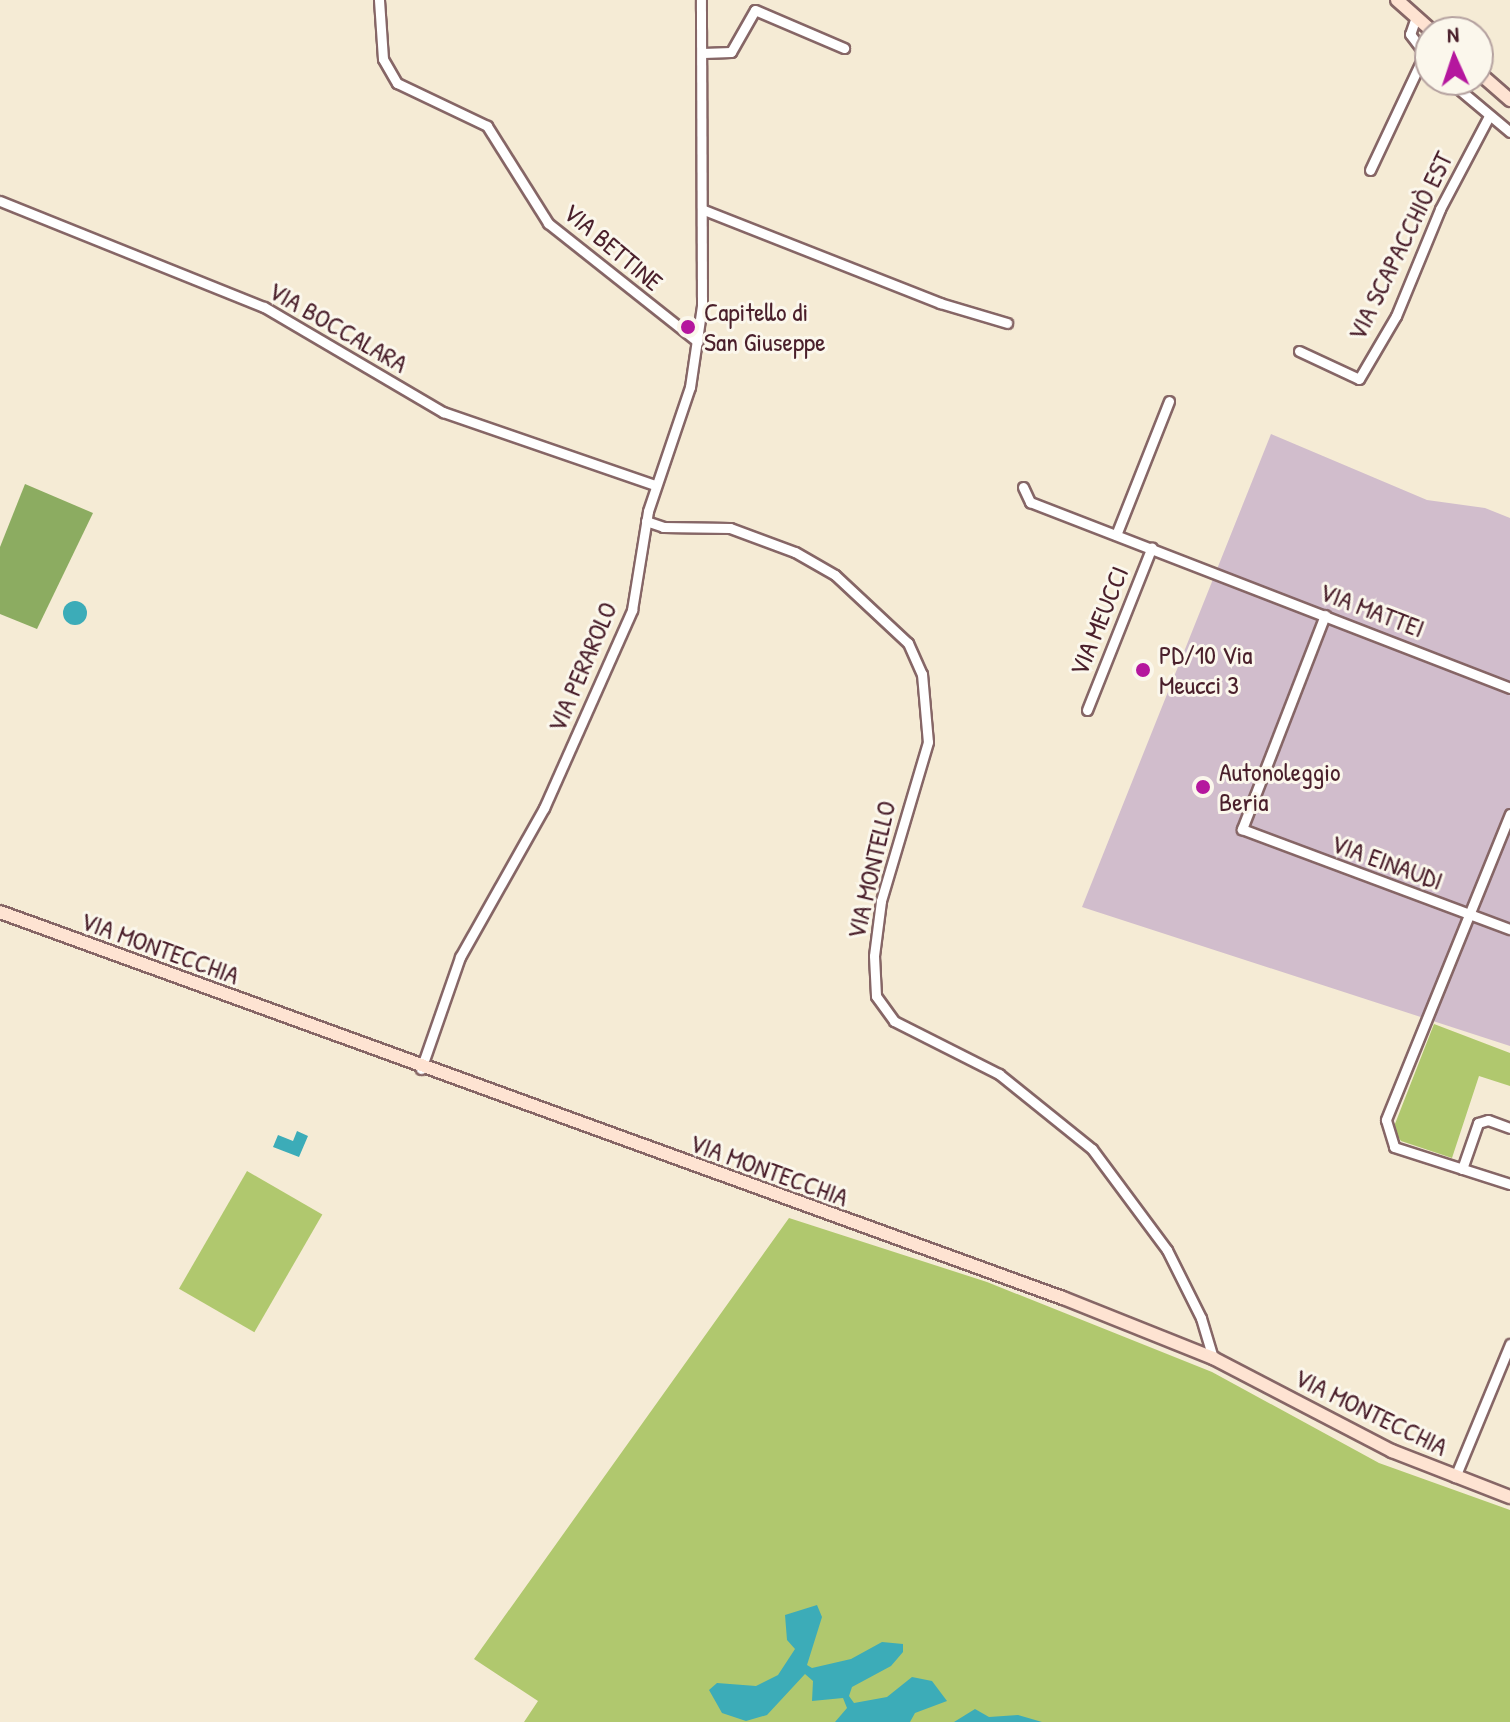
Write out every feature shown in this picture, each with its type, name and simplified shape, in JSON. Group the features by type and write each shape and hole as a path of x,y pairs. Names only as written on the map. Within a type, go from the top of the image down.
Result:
{"street":[{"name":"VIA BETTINE","path":"379,0 383,59 397,83 487,126 548,223 698,342"},
{"name":"VIA PERAROLO","path":"421,1069 460,957 544,808 627,626 655,485 690,387 698,342 704,210 701,0"},
{"path":"1397,0 1415,16"},
{"path":"703,53 731,52 755,10 844,48"},
{"path":"1370,170 1414,84"},
{"path":"1494,86 1510,100"},
{"path":"1466,96 1510,132"},
{"name":"VIA SCAPACCHIÒ EST","path":"1299,351 1359,379 1396,316 1440,209 1489,116"},
{"name":"VIA BOCCALARA","path":"0,201 264,307 443,412 655,485"},
{"path":"704,210 940,303 1007,323"},
{"path":"1116,535 1169,401"},
{"name":"VIA MATTEI","path":"1023,487 1030,502 1510,688"},
{"name":"VIA MONTELLO","path":"646,521 663,527 730,528 795,552 835,575 908,643 922,674 928,742 881,901 874,956 876,996 894,1021 999,1074 1092,1149 1167,1250 1201,1318 1213,1358"},
{"name":"VIA MEUCCI","path":"1087,710 1152,547"},
{"name":"VIA EINAUDI","path":"1325,615 1242,829 1510,929"},
{"path":"1510,814 1424,1021 1386,1130 1394,1147 1510,1184"},
{"name":"VIA MONTECCHIA","path":"0,912 421,1069 965,1262 1213,1358 1392,1451 1510,1497"},
{"path":"1462,1169 1478,1123 1488,1120 1510,1128"},
{"path":"1455,1477 1510,1344"}],"shaded area":[{"path":"1271,434 1427,500 1485,508 1510,518 1510,1046 1082,907"}],"green space":[{"path":"25,484 93,513 37,629 0,614 0,547"},
{"path":"1434,1024 1510,1053 1510,1086 1479,1076 1452,1158 1401,1141 1393,1129"},
{"path":"247,1171 322,1214 254,1332 179,1289"},
{"path":"789,1218 987,1282 1212,1372 1379,1463 1510,1510 1510,1722 524,1722 538,1701 474,1659"}],"water":[{"path":"75,601 84,604 87,613 84,622 75,625 66,622 63,613 66,604"},
{"path":"297,1131 308,1136 299,1157 273,1147 278,1135 293,1141"},
{"path":"817,1605 822,1617 807,1665 812,1668 851,1659 882,1642 903,1644 903,1652 891,1666 852,1687 849,1696 854,1703 887,1697 912,1677 932,1681 947,1701 915,1713 910,1722 835,1722 847,1708 843,1698 812,1701 813,1681 805,1674 767,1715 746,1721 722,1713 709,1690 717,1683 756,1686 778,1675 795,1649 787,1640 785,1615"},
{"path":"975,1709 989,1717 1018,1715 1042,1722 954,1722"}],"place":[{"name":"Capitello di San Giuseppe","path":"688,327"},
{"name":"PD/10 Via Meucci 3","path":"1143,670"},
{"name":"Autonoleggio Beria","path":"1203,787"}]}
